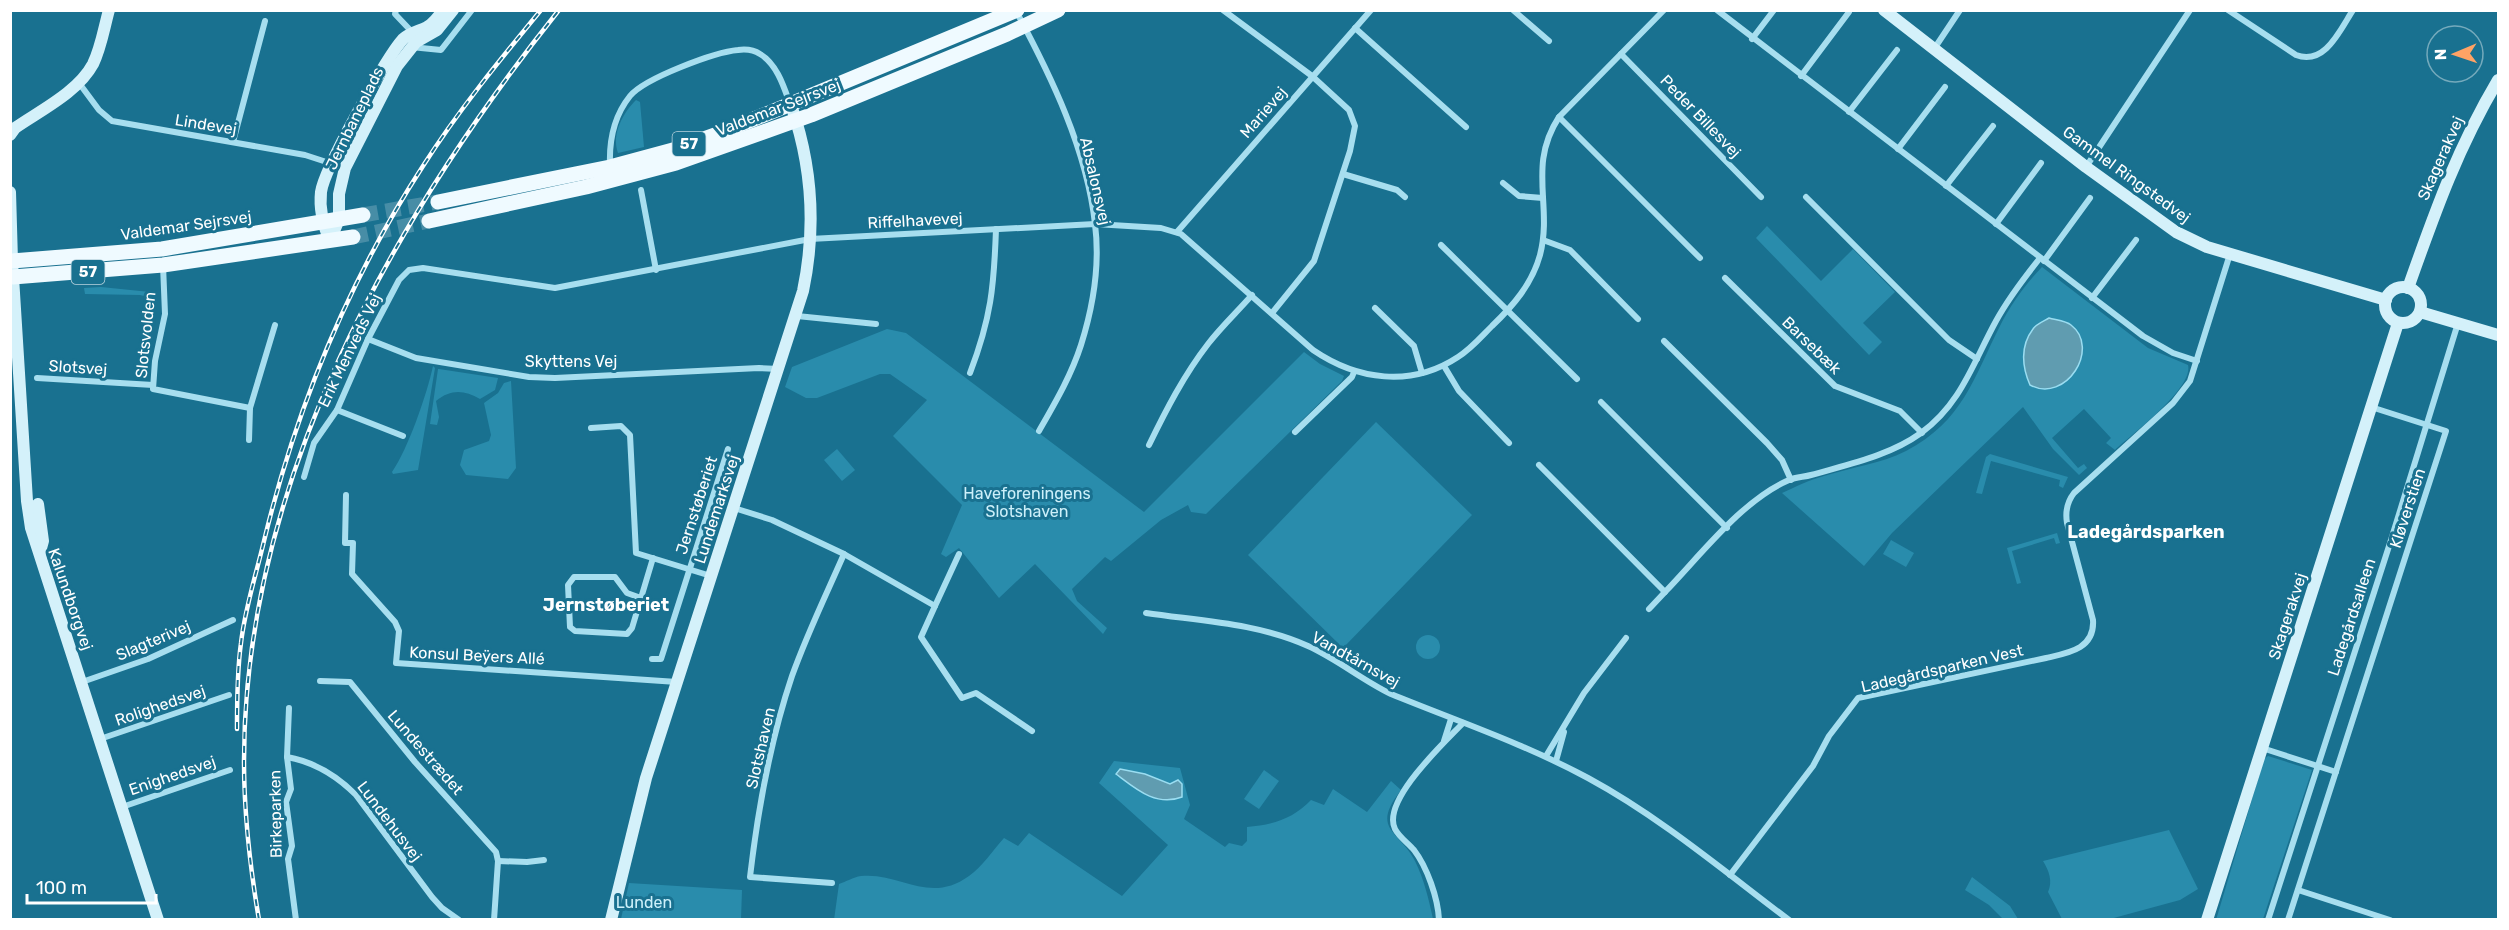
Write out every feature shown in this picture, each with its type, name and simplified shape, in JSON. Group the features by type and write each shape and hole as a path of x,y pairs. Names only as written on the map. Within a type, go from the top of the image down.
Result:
{"main road":[{"name":"Valdemar Sejrsvej","path":"429,220 586,187 663,167 796,121 1024,27 1058,10"},
{"name":"Valdemar Sejrsvej","path":"438,202 610,167 683,147 791,105 1016,11"},
{"name":"Valdemar Sejrsvej","path":"11,261 162,249 363,215"},
{"name":"57","path":"12,277 163,265 353,237"}],"street":[{"path":"11,131 78,83 89,71 97,56 109,10"},
{"name":"Jernbaneplads","path":"330,241 322,222 321,192 332,163 383,67 398,46 405,37 429,26 443,10"},
{"name":"Jernbaneplads","path":"330,241 339,219 339,194 345,168 397,66 416,42 437,30 453,10"},
{"path":"398,46 441,50 472,10"},
{"path":"1223,10 1312,76 1343,103 1353,117 1355,136 1314,261 1272,313"},
{"name":"Marievej","path":"1177,232 1371,10"},
{"path":"1513,10 1549,41"},
{"path":"1177,232 1313,350 1331,362 1354,372 1390,378 1422,374 1444,366 1467,350 1508,311 1531,279 1543,240 1542,160 1548,137 1559,117 1664,10"},
{"path":"1717,10 2092,298 2158,345 2197,362 2230,254"},
{"path":"1752,39 1774,10"},
{"name":"Gammel Ringstedvej","path":"1884,10 2086,167 2165,225 2199,243 2230,254 2386,300"},
{"path":"1934,49 1960,10"},
{"path":"2086,167 2190,10"},
{"path":"2228,10 2296,55 2307,58 2319,55 2328,47 2353,10"},
{"name":"Absalonsvej","path":"1016,11 1054,88 1072,136 1088,188 1095,224 1096,271 1082,343 1065,386 1039,431"},
{"path":"395,12 413,33"},
{"path":"1801,76 1849,12"},
{"path":"233,142 265,21"},
{"path":"1355,28 1466,127"},
{"name":"Valdemar Sejrsvej","path":"610,167 614,127 620,112 633,93 650,81 722,54 746,49 767,58 776,71 791,105"},
{"path":"1849,112 1896,50"},
{"name":"Peder Billesvej","path":"1621,54 1761,197"},
{"name":"Skagerakvej","path":"2408,288 2449,173 2464,141 2499,80"},
{"name":"Lindevej","path":"78,83 99,110 112,121 305,155 345,168"},
{"path":"1898,149 1946,87"},
{"name":"Lundemarksvej","path":"611,920 639,800 797,316 805,283 810,239 808,177 791,105"},
{"path":"1559,117 1700,258"},
{"path":"1946,186 1992,126"},
{"path":"1996,224 2041,163"},
{"path":"1343,174 1397,190 1405,197"},
{"path":"1503,183 1519,196 1543,198"},
{"path":"641,190 656,270"},
{"name":"Kalundborgvej","path":"10,192 12,277 21,377 27,501 33,537 158,920"},
{"path":"1806,197 1949,340 1977,358"},
{"path":"1649,609 1727,528 1761,497 1791,480 1879,456 1922,433 1962,391 1977,358 2013,294 2090,198"},
{"name":"Riffelhavevej","path":"409,270 423,268 555,288 810,239 1095,224 1161,228 1177,232"},
{"path":"970,373 991,310 996,229"},
{"path":"1543,240 1570,250 1638,319"},
{"path":"2092,298 2136,240"},
{"path":"1442,245 1577,379"},
{"name":"Slotsvolden","path":"153,387 165,314 162,249"},
{"name":"Erik Menveds Vej","path":"304,477 314,443 337,410 368,339 399,280 409,270"},
{"name":"Barsebæk","path":"1725,278 1835,386 1900,411 1922,433"},
{"path":"2408,288 2420,297 2420,312 2411,322 2398,323 2387,314 2386,300 2395,289 2408,288"},
{"path":"1149,445 1172,398 1189,371 1210,342 1252,296"},
{"path":"1375,308 1414,346 1422,374"},
{"path":"2420,312 2499,335"},
{"path":"797,316 876,324"},
{"name":"Skagerakvej","path":"2207,920 2398,323"},
{"name":"Ladegårdsalleen","path":"2268,920 2458,323"},
{"path":"249,440 250,408 275,325"},
{"name":"Skyttens Vej","path":"368,339 411,357 529,377 555,378 759,368 779,370"},
{"path":"1664,341 1767,443 1782,460 1791,480"},
{"name":"Ladegårdsparken Vest","path":"1730,875 1813,766 1829,736 1858,699 2074,651 2085,644 2093,630 2093,620 2067,523 2067,505 2074,493 2178,398 2190,381 2197,362"},
{"path":"1444,366 1460,391 1509,443"},
{"path":"1295,432 1352,377 1354,372"},
{"name":"Slotsvej","path":"37,378 153,387 250,408"},
{"path":"1602,402 1727,528"},
{"name":"Kløverstien","path":"2288,920 2446,431 2371,406"},
{"path":"337,410 403,436"},
{"name":"Jernstøberiet","path":"591,428 621,426 630,435 636,553 712,576"},
{"name":"Jernstøberiet","path":"652,659 661,659 728,449"},
{"path":"1539,465 1665,592"},
{"name":"Konsul Beÿers Allé","path":"346,495 345,543 352,543 352,574 395,622 399,631 396,663 677,682"},
{"path":"38,504 43,541 39,556"},
{"path":"734,507 772,520 844,554 935,606"},
{"name":"Slotshaven","path":"832,883 750,877 764,782 782,710 806,639 844,554"},
{"path":"959,554 921,637 962,698 976,693 1032,731"},
{"path":"641,597 627,593 615,577 574,577 567,585 570,627 575,631 627,634 632,628 653,558"},
{"name":"Vandtårnsvej","path":"1146,613 1254,627 1308,646 1376,687 1546,756 1643,812 1789,920"},
{"name":"Slagterivej","path":"82,682 148,659 233,621"},
{"path":"1546,756 1584,693 1626,638"},
{"name":"Lundestrædet","path":"320,681 350,682 409,755 496,852 498,861"},
{"name":"Rolighedsvej","path":"99,740 230,695"},
{"name":"Birkeparken","path":"289,708 287,757 291,789 286,802 292,846 288,859 296,920"},
{"path":"1444,742 1451,719"},
{"path":"1439,920 1422,862 1395,829 1393,811 1418,773 1463,723"},
{"path":"1556,761 1566,725"},
{"path":"2262,748 2336,772"},
{"name":"Lundehusvej","path":"287,757 317,766 342,781 356,795 432,897 442,908 459,920"},
{"name":"Enighedsvej","path":"122,807 230,770"},
{"path":"494,920 498,861 544,860"},
{"path":"2298,890 2390,920"}],"green space":[{"path":"636,100 640,102 644,147 618,153 617,131 627,111"},
{"path":"1767,226 1821,281 1853,249 1895,292 1863,323 1882,342 1869,355 1756,238"},
{"path":"2042,267 2148,348 2188,365 2187,375 2181,386 2160,410 2115,450 2106,443 2111,438 2084,409 2052,438 2078,468 2084,464 2087,468 2079,475 2053,449 2023,407 1892,533 1864,566 1782,493 1818,478 1906,451 1941,426 1964,397 2014,302"},
{"path":"101,287 150,292 155,296 154,308 149,297 140,295 85,294 84,288"},
{"name":"Haveforeningens Slotshaven","path":"887,329 906,333 1144,512 1304,352 1320,364 1344,376 1342,381 1206,514 1191,512 1188,505 1161,520 1111,561 1105,557 1072,589 1077,601 1107,628 1103,634 1035,564 999,598 959,548 946,557 941,554 962,505 893,436 927,400 890,374 880,374 817,398 806,398 785,387 792,367"},
{"path":"433,366 435,368 418,470 393,474 416,421"},
{"path":"438,369 498,378 495,390 480,399 458,392 447,394 436,401 439,417 437,425 430,424"},
{"path":"511,381 516,468 508,479 466,475 460,465 464,450 489,441 491,435 484,403 498,393 504,383"},
{"path":"1376,422 1472,515 1343,648 1248,555"},
{"path":"837,449 855,470 842,481 824,460"},
{"path":"1990,454 2068,477 2063,488 2059,486 2060,480 1991,461 1982,494 1976,493 1986,457"},
{"path":"2057,533 2060,543 2056,544 2054,538 2012,551 2021,583 2017,584 2007,548"},
{"path":"1891,540 1914,553 1906,567 1883,554"},
{"path":"1428,635 1436,639 1440,647 1436,655 1428,659 1420,655 1416,647 1420,639"},
{"path":"2268,756 2312,770 2263,919 2216,920 2264,759"},
{"path":"1114,761 1180,768 1190,805 1184,819 1225,847 1229,843 1242,846 1247,841 1247,827 1282,820 1297,812 1311,800 1324,805 1333,789 1367,812 1391,781 1401,790 1388,814 1390,829 1415,861 1424,882 1433,919 834,920 839,884 855,877 875,876 928,888 941,888 955,884 969,876 1004,838 1018,846 1029,833 1122,896 1168,845 1099,783"},
{"path":"1264,770 1279,781 1259,809 1244,799"},
{"path":"2169,830 2198,889 2180,900 2110,919 2062,919 2048,892 2050,876 2043,861"},
{"path":"1972,877 2010,906 2018,919 2003,919 1989,905 1965,890"},
{"name":"Lunden","path":"629,883 742,890 741,919 621,919"}],"shaded area":[{"path":"2049,318 2071,325 2079,335 2082,347 2081,359 2067,380 2056,387 2043,389 2030,385 2025,371 2024,349 2033,329"},
{"path":"1120,769 1145,774 1170,784 1178,780 1182,784 1182,797 1164,800 1147,795 1116,774"}],"tunnel":[{"path":"363,215 438,202"},
{"path":"353,237 429,221"}],"railway":[{"path":"237,729 239,664 248,604 292,443 328,347 371,254 423,166 494,67 541,10"},
{"path":"259,920 248,840 244,781 251,658 269,557 299,458 338,361 385,268 438,178 497,92 559,10"}],"district":[{"name":"Ladegårdsparken","path":"2146,532"},
{"name":"Jernstøberiet","path":"606,605"}]}
